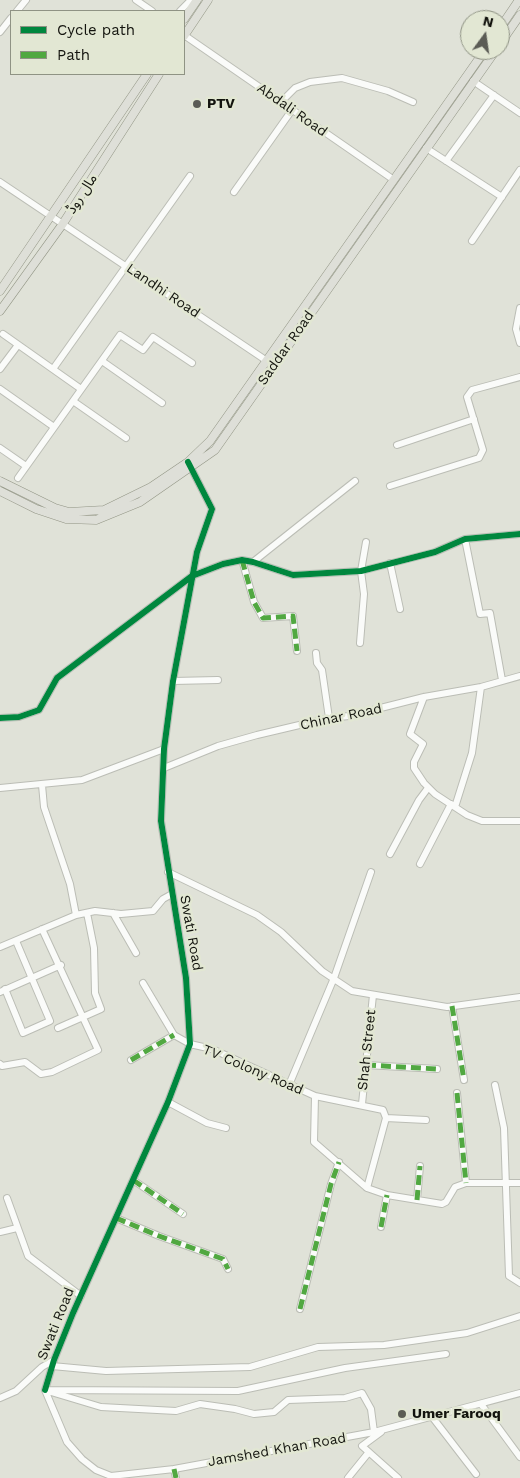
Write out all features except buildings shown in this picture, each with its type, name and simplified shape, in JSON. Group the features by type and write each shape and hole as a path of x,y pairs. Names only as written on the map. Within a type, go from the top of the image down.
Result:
{"main road":[{"path":"185,18 197,0"},
{"path":"185,34 208,0"},
{"path":"510,14 520,0"},
{"path":"510,29 520,14"},
{"name":"Saddar Road","path":"397,182 426,148 470,79 480,60"},
{"name":"Saddar Road","path":"190,464 270,363 470,79 487,60"},
{"name":"مال روڈ","path":"0,291 52,217 146,75"},
{"name":"مال روڈ","path":"0,311 62,224 158,75"},
{"path":"0,481 62,510 70,512 104,510 151,487 190,464"},
{"path":"0,491 36,509 66,519 96,520 140,502 190,464"}],"street":[{"path":"18,10 26,0"},
{"path":"136,0 151,10"},
{"path":"181,10 191,0"},
{"path":"0,32 10,19"},
{"name":"Abdali Road","path":"185,36 397,182"},
{"path":"281,102 295,88 310,82 342,78 388,91 413,102"},
{"path":"470,79 520,113"},
{"path":"446,161 494,95"},
{"path":"234,192 292,110"},
{"path":"426,148 502,197"},
{"path":"472,241 520,170"},
{"path":"53,369 190,176"},
{"name":"Landhi Road","path":"0,182 270,363"},
{"path":"520,308 516,329 520,343"},
{"path":"3,334 81,389"},
{"path":"18,478 120,336 143,350 153,337 192,363"},
{"path":"0,369 18,345"},
{"path":"102,361 162,403"},
{"path":"390,486 479,458 483,450 468,397 472,390 520,377"},
{"path":"0,389 54,427"},
{"path":"73,401 126,438"},
{"path":"397,444 474,418"},
{"path":"0,448 26,466"},
{"name":"Swati Road","path":"45,1390 53,1363 80,1296 168,1102 190,1044 186,978 161,821 164,749 173,681 197,552 212,510 190,464"},
{"path":"253,562 355,481"},
{"path":"0,718 19,717 39,710 57,678 192,576 242,560 293,575 361,571 435,552 465,539 520,534"},
{"path":"465,539 480,614 490,613 502,680"},
{"path":"360,643 364,594 361,571 366,542"},
{"path":"242,560 254,602 263,618 293,616 297,651"},
{"path":"390,563 400,610"},
{"path":"316,653 317,663 322,670 329,718"},
{"name":"Chinar Road","path":"164,768 218,746 329,718 372,711 424,697 481,687 520,676"},
{"path":"173,681 218,680"},
{"path":"420,864 453,805 472,753 481,687"},
{"path":"424,697 410,734 423,744 414,762 414,768 428,788 467,815 482,821 520,821"},
{"path":"0,788 82,780 164,749"},
{"path":"42,785 44,807 70,884 76,915"},
{"path":"390,854 419,800 428,788"},
{"path":"168,872 258,915 281,932 322,971 352,991 452,1006 520,997"},
{"path":"289,1085 334,978 371,872"},
{"path":"0,947 76,915 153,910 163,899 172,894"},
{"path":"58,1028 101,1009 95,993 94,948 87,913"},
{"path":"113,913 136,953"},
{"path":"0,1064 2,1066 25,1062 41,1074 52,1072 98,1050 42,929"},
{"path":"16,941 31,978 50,1021 23,1033 2,990 31,978 60,966"},
{"path":"131,1060 174,1035 143,983"},
{"name":"Shah Street","path":"362,1104 373,995"},
{"path":"452,1006 464,1080"},
{"name":"TV Colony Road","path":"174,1035 190,1044 212,1050 315,1096 356,1105 362,1104 383,1110 386,1118"},
{"path":"366,1065 437,1069"},
{"path":"495,1085 504,1128 509,1276 520,1283"},
{"path":"457,1093 466,1183"},
{"path":"315,1096 314,1142 367,1188 387,1195 442,1204 446,1202 455,1187 466,1183 520,1183"},
{"path":"168,1102 208,1123 226,1128"},
{"path":"367,1188 386,1118 426,1120"},
{"path":"300,1309 331,1184 339,1162"},
{"path":"417,1200 420,1166"},
{"path":"133,1180 182,1214"},
{"path":"381,1227 387,1195"},
{"path":"7,1198 28,1256 80,1296"},
{"path":"116,1218 223,1259 228,1269"},
{"path":"0,1232 17,1228"},
{"path":"0,1398 16,1390 42,1367 53,1363 106,1371 250,1367 318,1347 384,1345 466,1333 520,1316"},
{"path":"45,1390 238,1391 345,1368 446,1354"},
{"path":"45,1390 101,1407 176,1411 200,1404 235,1408 254,1414 274,1412 288,1400 345,1398 362,1393 371,1409 374,1432"},
{"name":"Jamshed Khan Road","path":"45,1390 67,1442 82,1459 104,1476 174,1469 374,1432 434,1418 520,1393"},
{"path":"481,1404 520,1457"},
{"path":"434,1418 476,1474"},
{"path":"386,1429 362,1446 398,1478"},
{"path":"348,1478 369,1452"},
{"path":"174,1469 176,1478"}],"marked path":[{"path":"242,560 254,602 263,618 293,616 297,651"},
{"path":"452,1006 464,1080"},
{"path":"131,1060 174,1035"},
{"path":"366,1065 437,1069"},
{"path":"457,1093 466,1183"},
{"path":"300,1309 331,1184 339,1162"},
{"path":"417,1200 420,1166"},
{"path":"133,1180 183,1214"},
{"path":"381,1227 387,1195"},
{"path":"116,1218 223,1259 228,1269"},
{"path":"174,1469 176,1478"}],"cycle path":[{"path":"45,1390 54,1360 73,1313 168,1102 190,1044 186,978 161,821 164,749 173,681 197,552 212,509 188,462"},
{"path":"0,718 19,717 39,710 57,678 192,576 223,564 242,560 293,575 361,571 435,552 465,539 520,534"}],"place":[{"name":"PTV","path":"197,104"},
{"name":"Umer Farooq","path":"402,1414"}]}
